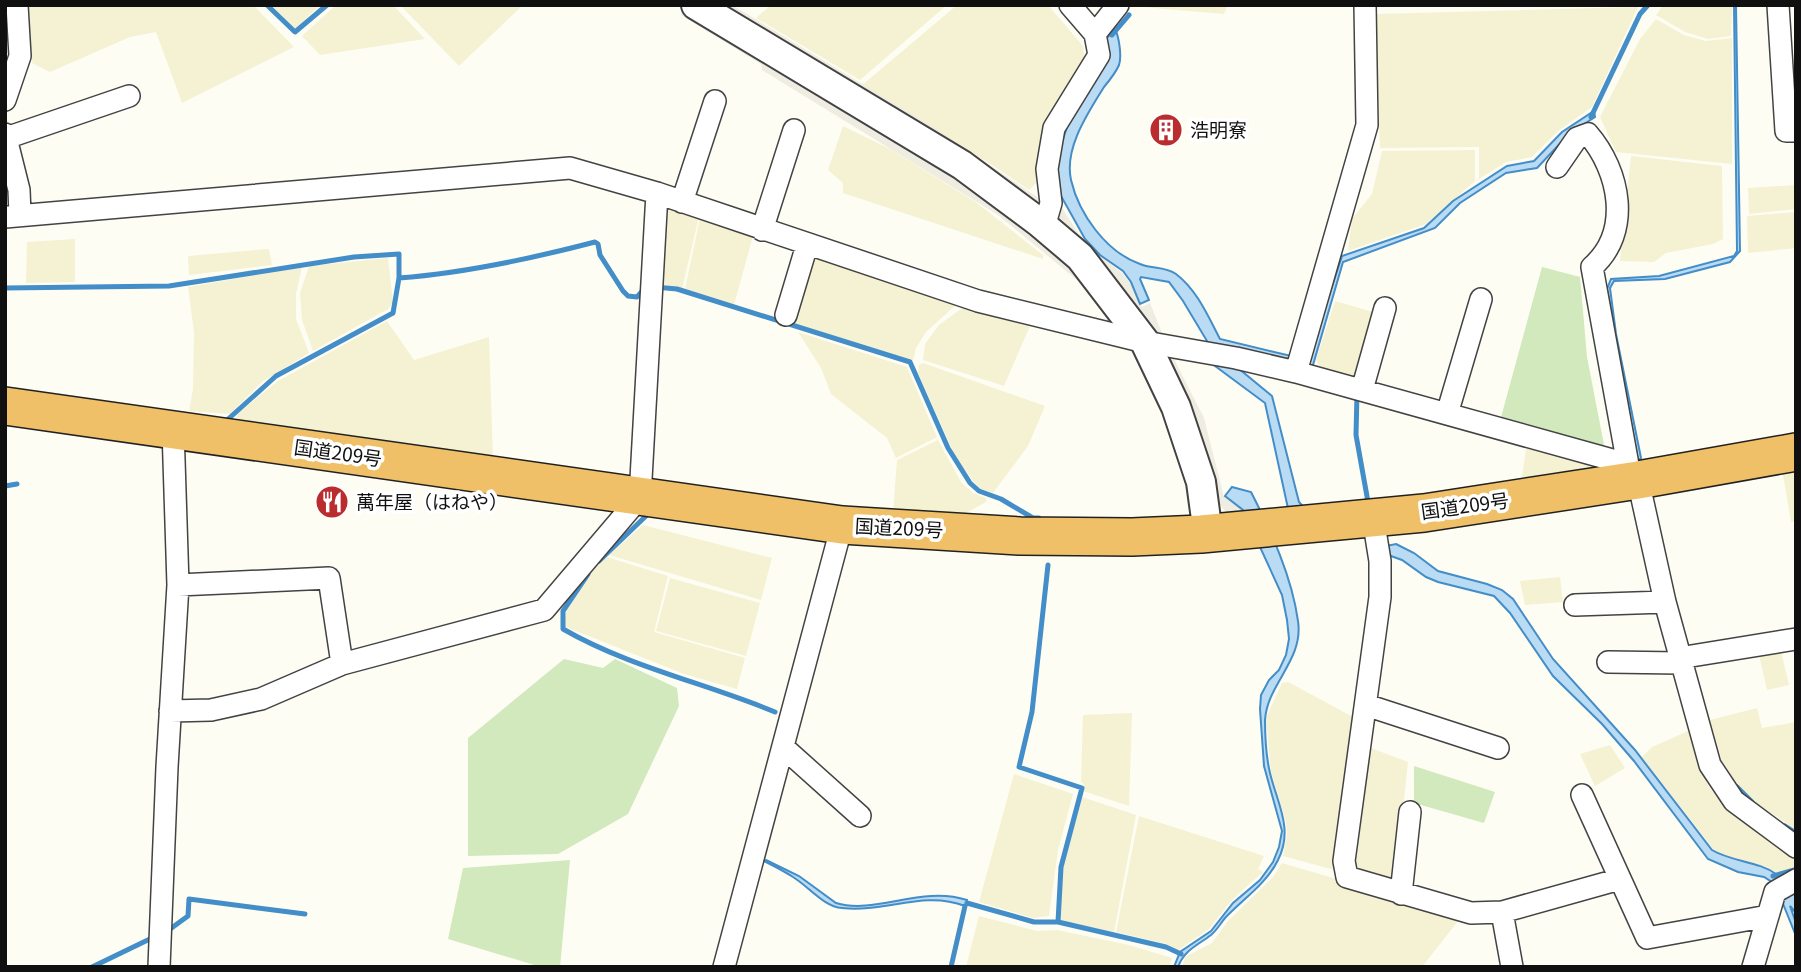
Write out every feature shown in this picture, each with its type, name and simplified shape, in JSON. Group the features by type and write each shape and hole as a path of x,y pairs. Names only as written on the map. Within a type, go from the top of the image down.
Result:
{"highway":[{"name":"国道209号","path":"5,406 842,525 1020,536 1132,537 1208,534 1424,513 1632,475 1796,452"}],"street":[{"path":"5,100 20,56 17,5"},
{"path":"696,5 962,165 1045,227 1080,257 1145,342 1176,407 1201,482 1208,534"},
{"path":"1045,227 1051,202 1047,169 1054,128 1098,55 1095,34 1070,5"},
{"path":"1095,34 1118,5"},
{"path":"1296,372 1367,125 1365,5"},
{"path":"1778,5 1786,131 1796,131"},
{"path":"129,96 6,136 19,190 12,216 570,168 657,193 978,301 1145,342 1296,372 1447,414 1632,475"},
{"path":"682,202 715,102"},
{"path":"762,230 794,130"},
{"path":"1557,167 1577,138 1588,134 1602,150 1614,177 1617,204 1613,239 1604,256 1592,267 1632,475 1679,661 1710,765 1734,802 1796,847"},
{"path":"170,711 211,710 261,699 342,664 544,610 640,497 657,193"},
{"path":"786,315 807,245"},
{"path":"1447,414 1481,299"},
{"path":"1362,390 1385,308"},
{"path":"159,967 178,585 173,429"},
{"path":"1373,518 1380,561 1380,597 1344,861 1347,877 1471,913 1502,912 1620,879"},
{"path":"724,967 842,525"},
{"path":"178,585 329,578 342,664"},
{"path":"1575,605 1665,602"},
{"path":"1608,662 1679,661 1795,646"},
{"path":"1366,705 1498,748"},
{"path":"783,747 860,816"},
{"path":"1582,795 1647,938 1768,915"},
{"path":"1401,894 1410,813"},
{"path":"1753,967 1775,892 1796,880"},
{"path":"1502,912 1512,967"}],"shaded area":[{"path":"29,5 253,5 294,47 182,103 156,32 130,37 50,72 32,63"},
{"path":"271,5 320,5 295,29"},
{"path":"336,5 393,5 425,39 320,55 302,36"},
{"path":"400,5 523,5 459,66"},
{"path":"715,5 732,5 938,130 1043,201 1037,204"},
{"path":"771,5 947,5 860,80 756,18"},
{"path":"957,5 1048,5 1083,46 1085,64 1052,112 1039,145 1036,183 1029,190 861,86"},
{"path":"1228,5 1224,14 1142,7"},
{"path":"1663,5 1732,5 1731,36 1708,39 1685,32 1656,15"},
{"path":"1638,7 1592,107 1558,131 1532,157 1506,162 1479,179 1479,147 1380,148 1376,14"},
{"path":"683,11 1004,207 1076,270 1114,322 1106,322 1107,318 1077,280 998,215 762,70 761,64 681,15"},
{"path":"1656,19 1684,35 1706,41 1732,38 1732,164 1616,152 1600,117 1640,39"},
{"path":"843,126 890,149 977,203 1043,255 1043,259 843,193 843,183 828,170"},
{"path":"1475,150 1475,181 1426,224 1348,251 1352,219 1372,194 1382,151"},
{"path":"1631,156 1722,166 1723,239 1713,244 1666,253 1654,262 1620,261"},
{"path":"1796,185 1796,209 1749,214 1748,188"},
{"path":"660,203 699,217 682,289 661,284"},
{"path":"1062,208 1080,236 1131,284 1142,307 1150,303 1164,338 1157,337 1057,223 1057,215"},
{"path":"1796,212 1796,248 1748,253 1747,216"},
{"path":"700,218 753,236 734,305 685,289"},
{"path":"75,239 75,282 26,283 27,242"},
{"path":"269,249 272,265 189,275 188,256"},
{"path":"811,255 957,304 926,332 916,348 913,361 795,325"},
{"path":"388,258 393,302 388,309 313,351 302,320 300,293 309,266"},
{"path":"302,267 296,294 296,319 309,353 262,382 230,414 189,411 193,389 194,332 188,287"},
{"path":"1335,301 1380,314 1359,379 1319,366 1316,360"},
{"path":"965,306 1030,326 1004,386 923,360 925,344 939,325"},
{"path":"387,321 414,360 489,337 493,459 238,421 237,414 278,381"},
{"path":"798,332 907,367 937,437 896,458 887,438 831,394 821,368"},
{"path":"1162,355 1172,355 1204,418 1224,497 1241,507 1245,518 1232,520 1218,502"},
{"path":"923,363 1045,406 1028,446 993,493 981,489 956,458 918,373 919,365"},
{"path":"938,440 961,482 973,493 986,498 986,502 957,518 893,513 897,460"},
{"path":"1527,442 1602,464 1603,471 1521,483"},
{"path":"1796,468 1796,521 1791,522 1782,469"},
{"path":"643,525 772,558 761,600 609,555"},
{"path":"607,557 668,576 654,632 745,658 737,689 684,674 566,627 564,621 567,608 592,571"},
{"path":"1560,577 1563,602 1525,605 1520,581"},
{"path":"670,578 760,603 746,656 656,631"},
{"path":"1781,651 1789,685 1767,690 1759,655"},
{"path":"1288,682 1355,718 1338,871 1283,856 1286,822 1271,772 1266,718 1282,683"},
{"path":"1757,708 1762,728 1796,722 1796,830 1740,788 1722,761 1710,720"},
{"path":"1132,713 1129,806 1083,791 1083,715"},
{"path":"1688,731 1707,784 1724,807 1796,859 1796,868 1778,873 1764,866 1724,856 1713,849 1642,757 1652,747"},
{"path":"1363,745 1408,762 1395,883 1353,876"},
{"path":"1610,745 1625,768 1595,786 1580,754"},
{"path":"1014,774 1073,794 1058,850 1049,916 1033,918 979,902"},
{"path":"1082,797 1136,815 1114,932 1060,921 1063,867"},
{"path":"1139,816 1264,856 1258,869 1263,872 1232,900 1209,929 1178,950 1167,944 1116,932"},
{"path":"1282,863 1462,916 1422,967 1182,967 1185,957 1212,943 1228,921 1273,877"},
{"path":"979,916 1037,931 1057,930 1129,945 1172,958 1169,967 966,967"}],"green space":[{"path":"1542,267 1580,277 1587,357 1605,450 1500,421"},
{"path":"564,659 603,668 615,659 677,688 679,706 628,814 558,854 468,856 468,738"},
{"path":"1414,766 1495,792 1484,823 1414,803"},
{"path":"570,860 560,967 541,967 448,939 463,868"}],"water":[{"path":"1734,5 1740,251 1730,262 1665,279 1614,281 1610,288 1616,334 1641,458 1638,461 1607,289 1611,279 1659,276 1734,256 1737,251"},
{"path":"1115,29 1120,47 1119,65 1085,119 1071,156 1071,180 1080,206 1096,230 1116,251 1144,266 1172,271 1183,280 1201,304 1220,339 1308,360 1342,256 1424,228 1453,201 1507,166 1534,161 1562,132 1594,111 1595,117 1570,133 1537,168 1506,173 1460,203 1435,228 1343,262 1313,365 1232,363 1272,396 1299,502 1310,514 1289,513 1265,403 1211,363 1210,346 1169,282 1141,277 1149,300 1140,304 1123,271 1100,255 1085,239 1061,196 1057,177 1060,148 1068,124 1108,60 1106,39"},
{"path":"1232,487 1251,492 1259,507 1286,571 1298,621 1296,648 1272,695 1265,720 1270,773 1283,816 1283,849 1273,868 1254,891 1213,933 1188,952 1178,967 1174,967 1180,952 1211,931 1233,903 1260,880 1273,862 1282,831 1264,766 1260,709 1261,695 1286,655 1289,639 1287,620 1282,595 1243,510 1225,496"},
{"path":"1396,544 1414,553 1438,571 1487,584 1502,590 1513,599 1553,659 1635,750 1712,850 1769,870 1779,876 1796,895 1796,913 1790,906 1796,923 1796,936 1775,884 1764,877 1738,872 1708,859 1634,761 1602,724 1553,676 1510,613 1494,596 1426,577 1402,560 1388,555 1386,546"},
{"path":"764,861 799,876 836,903 851,906 950,896 967,900 967,903 965,906 934,900 873,908 835,907 790,875"}],"waterway":[{"path":"267,5 295,32 327,5"},
{"path":"1591,117 1640,14 1648,5"},
{"path":"1112,35 1129,15"},
{"path":"5,288 169,286 354,257 399,254 399,278 449,273 595,242 600,255 628,296 637,297 646,287"},
{"path":"226,421 276,376 393,313 399,278"},
{"path":"655,287 677,289 910,362 948,448 970,483 979,491 1001,499 1033,518 1039,518"},
{"path":"1357,393 1356,435 1368,502 1371,503"},
{"path":"5,486 17,484"},
{"path":"599,561 647,515"},
{"path":"967,903 1034,922 1058,922 1061,867 1082,788 1019,767 1032,712 1048,565"},
{"path":"588,574 563,611 563,629 614,654 775,712"},
{"path":"1737,787 1752,802"},
{"path":"1785,826 1796,833"},
{"path":"1773,876 1794,870"},
{"path":"166,932 188,916 189,899 305,914"},
{"path":"951,967 965,906"},
{"path":"1058,922 1166,947 1181,954"},
{"path":"92,967 154,937"}],"place":[{"name":"浩明寮","path":"1166,130"},
{"name":"萬年屋（はねや）","path":"332,502"}]}
